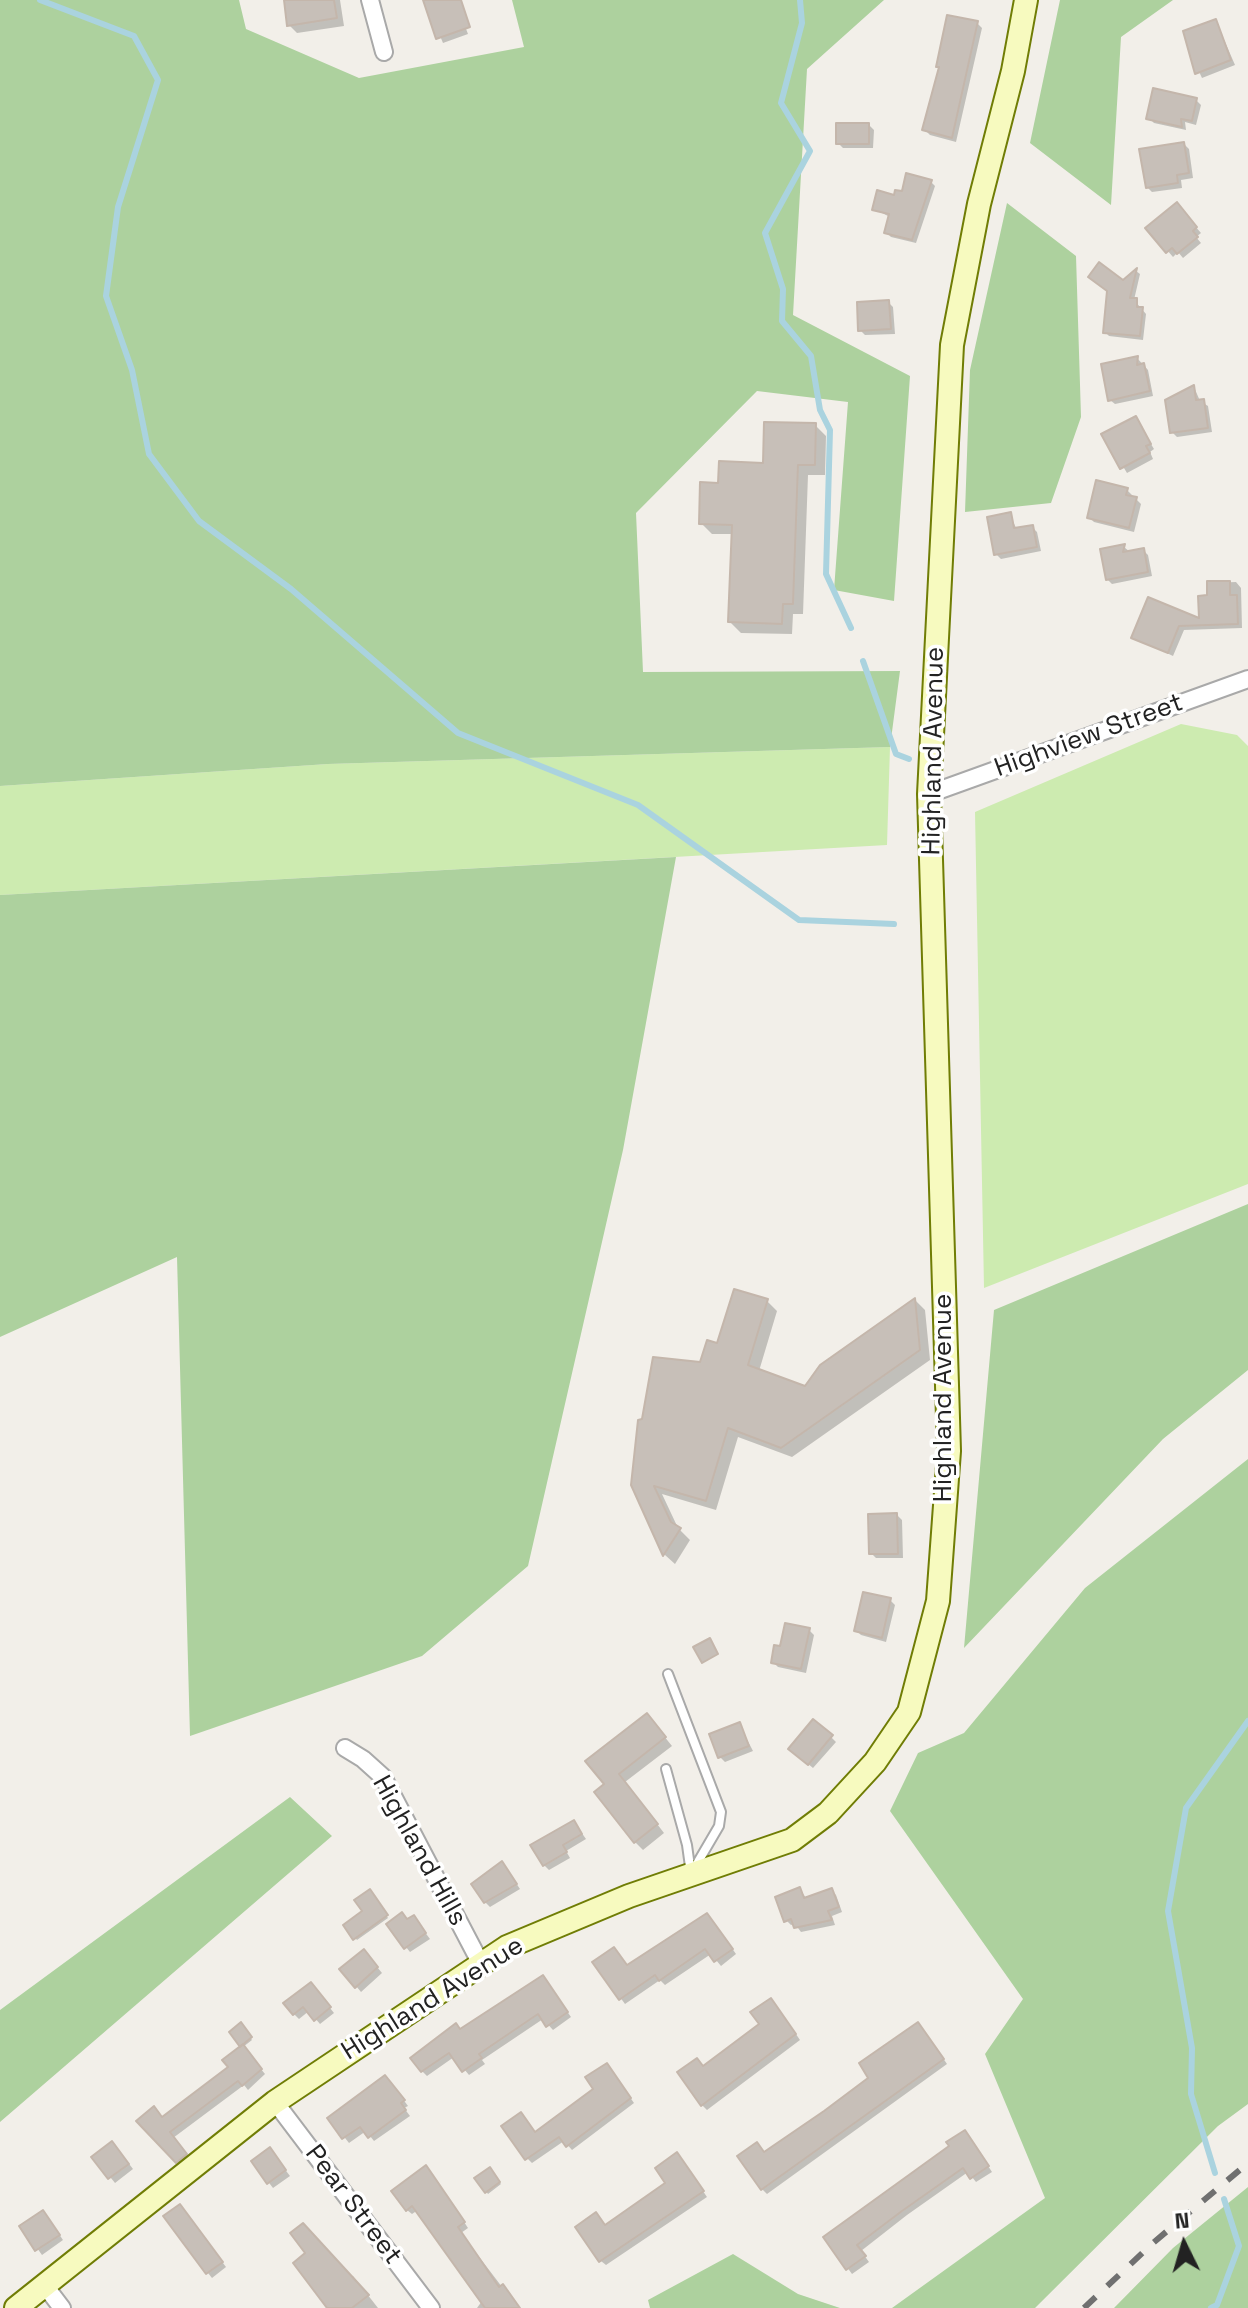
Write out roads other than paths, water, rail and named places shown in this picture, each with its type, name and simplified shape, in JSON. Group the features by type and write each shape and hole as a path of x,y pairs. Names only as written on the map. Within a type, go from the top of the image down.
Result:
{"main road":[{"name":"Highland Avenue","path":"16,2308 275,2102 481,1964 518,1943 691,1874 792,1840 828,1813 866,1773 909,1712 938,1601 949,1451 929,794 952,345 979,204 1013,71 1026,0"}],"street":[{"path":"370,0 384,52"},
{"name":"Highview Street","path":"929,794 1248,679"},
{"name":"Highland Hills","path":"345,1748 383,1777 481,1964"},
{"name":"Pear Street","path":"275,2102 431,2308"},
{"path":"46,2287 62,2308"}],"lane":[{"path":"668,1674 721,1812 719,1826 691,1874"},
{"path":"666,1769 687,1845 691,1874"}],"waterway":[{"path":"40,0 134,36 158,80 118,207 106,296 132,370 149,454 199,521 291,589 458,733 638,805 799,920 894,924"},
{"path":"800,0 802,23 781,103 810,151 765,233 783,289 782,321 811,356 820,410 830,430 826,574 851,628"},
{"path":"863,661 896,754 909,759"},
{"path":"1215,2173 1191,2094 1192,2048 1168,1911 1186,1808 1248,1721"},
{"path":"1211,2308 1217,2305 1239,2246 1224,2199"}],"railway":[{"path":"1084,2308 1153,2243 1248,2163"}]}
